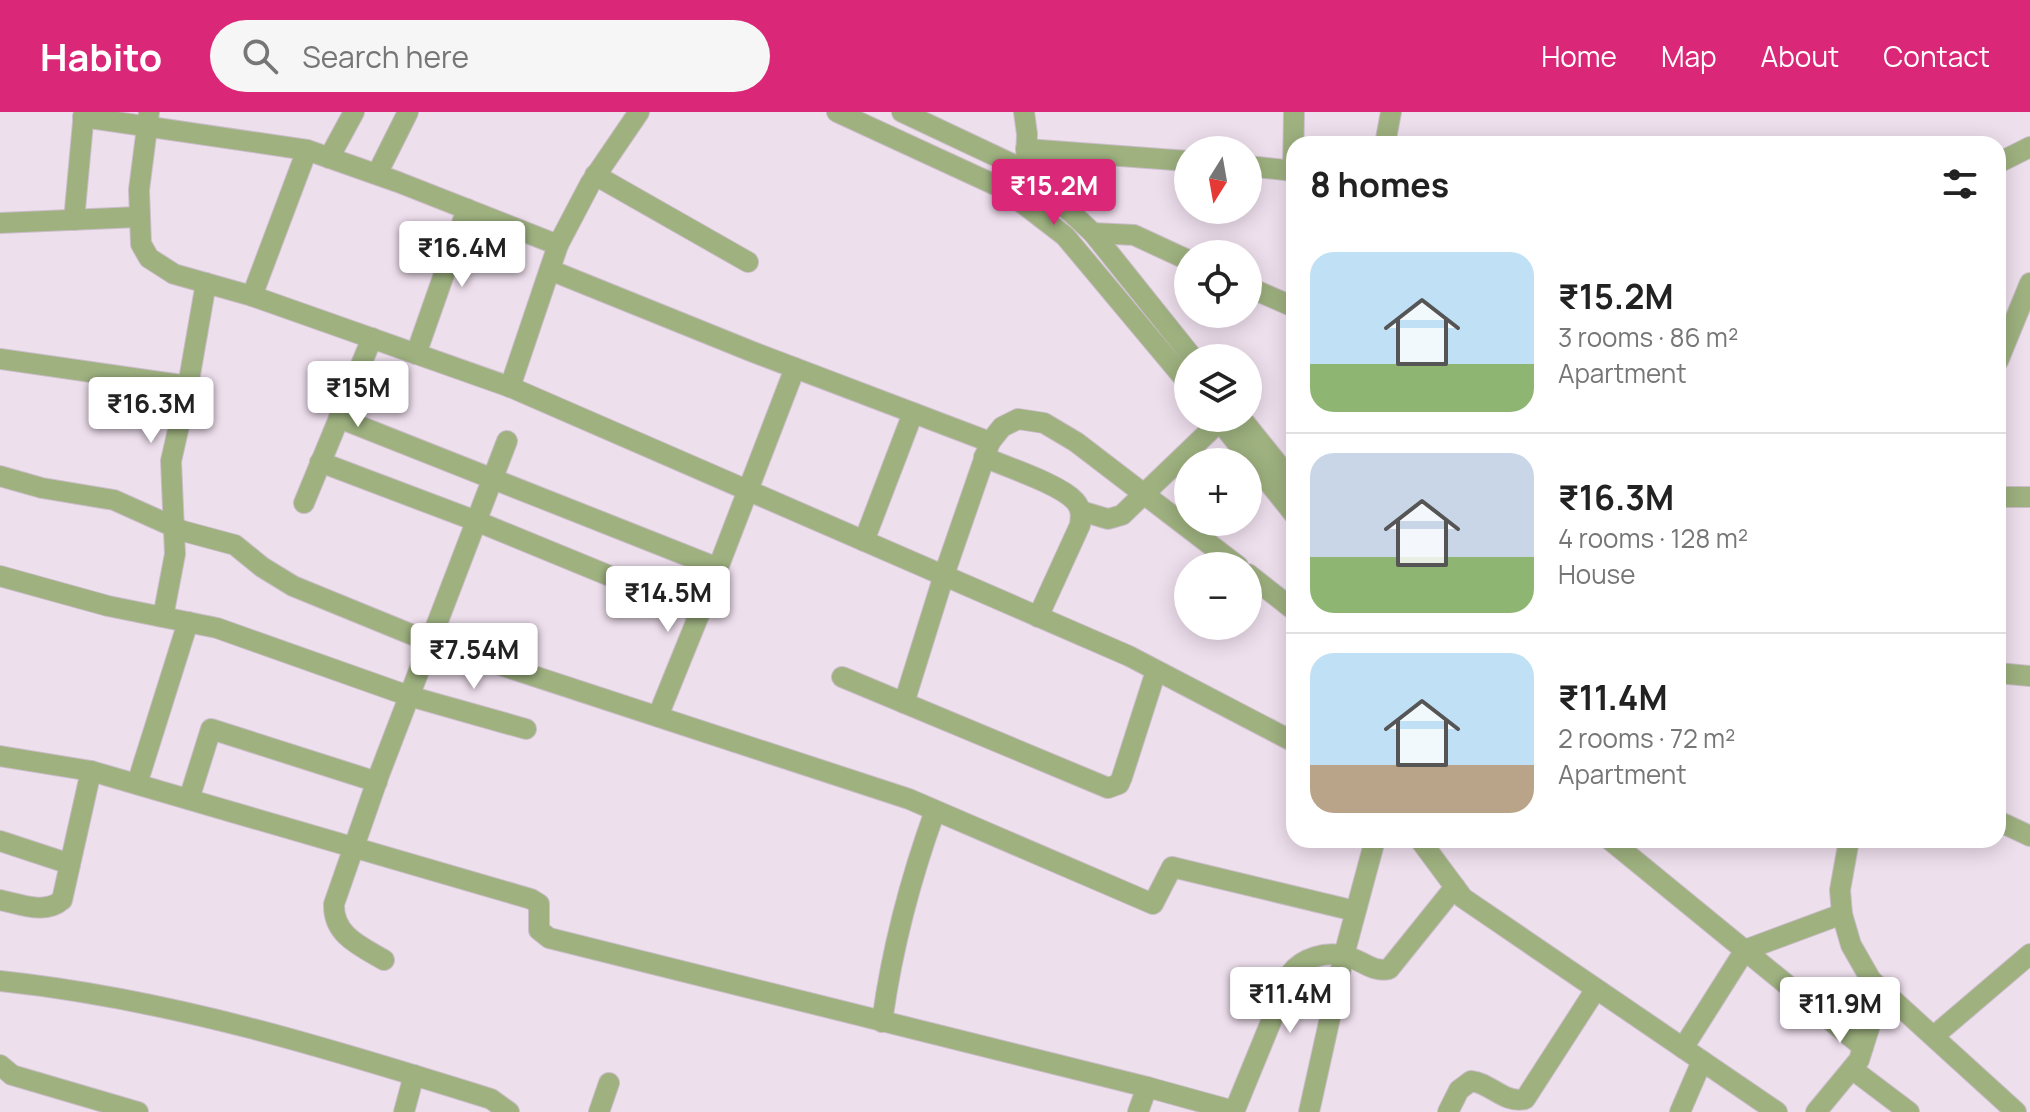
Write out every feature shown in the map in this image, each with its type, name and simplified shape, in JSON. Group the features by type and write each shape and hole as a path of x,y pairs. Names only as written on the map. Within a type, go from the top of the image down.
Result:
{"street":[{"path":"329,158 354,112"},
{"path":"377,174 408,112"},
{"path":"510,387 558,245 595,175 639,112"},
{"path":"837,112 1004,189 1065,236 1174,366"},
{"path":"902,112 1025,170 1093,233 1182,344"},
{"path":"1024,112 1025,170"},
{"path":"1294,112 1294,136"},
{"path":"1386,136 1391,112"},
{"path":"74,220 84,114 148,119 307,150 558,245"},
{"path":"148,119 138,217 141,244 149,258 174,274 252,296 510,387 1038,617 1156,671 1286,738"},
{"path":"2006,159 2030,147"},
{"path":"1026,149 1174,160"},
{"path":"252,296 307,150"},
{"path":"1262,168 1286,170"},
{"path":"595,175 748,262"},
{"path":"416,354 467,209"},
{"path":"0,223 138,217"},
{"path":"1093,233 1134,235 1174,254"},
{"path":"550,270 913,413 987,449 1063,492 1076,502 1081,511 1080,525 1038,617"},
{"path":"163,617 175,554 171,461 206,283"},
{"path":"1262,293 1286,304"},
{"path":"2006,345 2028,301"},
{"path":"304,503 372,338"},
{"path":"0,359 188,386"},
{"path":"658,716 795,368"},
{"path":"864,541 913,413"},
{"path":"339,418 718,568"},
{"path":"904,703 987,449 1002,427 1018,419 1044,423 1076,442 1219,552"},
{"path":"1081,511 1114,519 1144,495 1206,432"},
{"path":"1228,432 1286,504"},
{"path":"1252,432 1286,474"},
{"path":"384,960 345,936 333,915 338,886 507,441"},
{"path":"320,462 476,521 700,613"},
{"path":"0,476 42,488 114,500 174,527 235,545 293,586 430,642 909,799 1153,904 1172,867 1355,911"},
{"path":"2006,497 2030,497"},
{"path":"0,576 108,606 217,628 409,696 526,729"},
{"path":"1262,585 1286,604"},
{"path":"137,784 188,622"},
{"path":"842,677 1108,788 1119,784 1122,777 1156,671"},
{"path":"2006,674 2030,676"},
{"path":"189,799 211,729 377,782"},
{"path":"0,756 91,771 537,901 539,930 549,938 1234,1111 1291,973 1303,960 1344,955 1378,971 1389,969 1455,887"},
{"path":"0,900 41,908 62,900 91,771"},
{"path":"882,1022 890,962 902,912 935,811"},
{"path":"2006,825 2030,836"},
{"path":"0,841 70,864"},
{"path":"1309,1112 1344,955 1373,848"},
{"path":"1426,848 1463,898 1777,1112"},
{"path":"1620,848 1863,1047"},
{"path":"1848,848 1840,890 1842,914 1851,945 1871,980 2016,1112"},
{"path":"1683,1048 1745,950 1842,914"},
{"path":"1934,1036 2030,954"},
{"path":"1816,1112 1859,1060 1870,1025 1871,980"},
{"path":"0,981 63,988 187,1011 307,1041 491,1099 509,1112"},
{"path":"1448,1112 1459,1090 1471,1081 1509,1100 1525,1099 1596,989"},
{"path":"1680,1112 1702,1061"},
{"path":"0,1065 12,1075 138,1112"},
{"path":"1852,1069 1909,1112"},
{"path":"404,1112 414,1075"},
{"path":"599,1112 609,1083"},
{"path":"1138,1112 1147,1087"}]}
